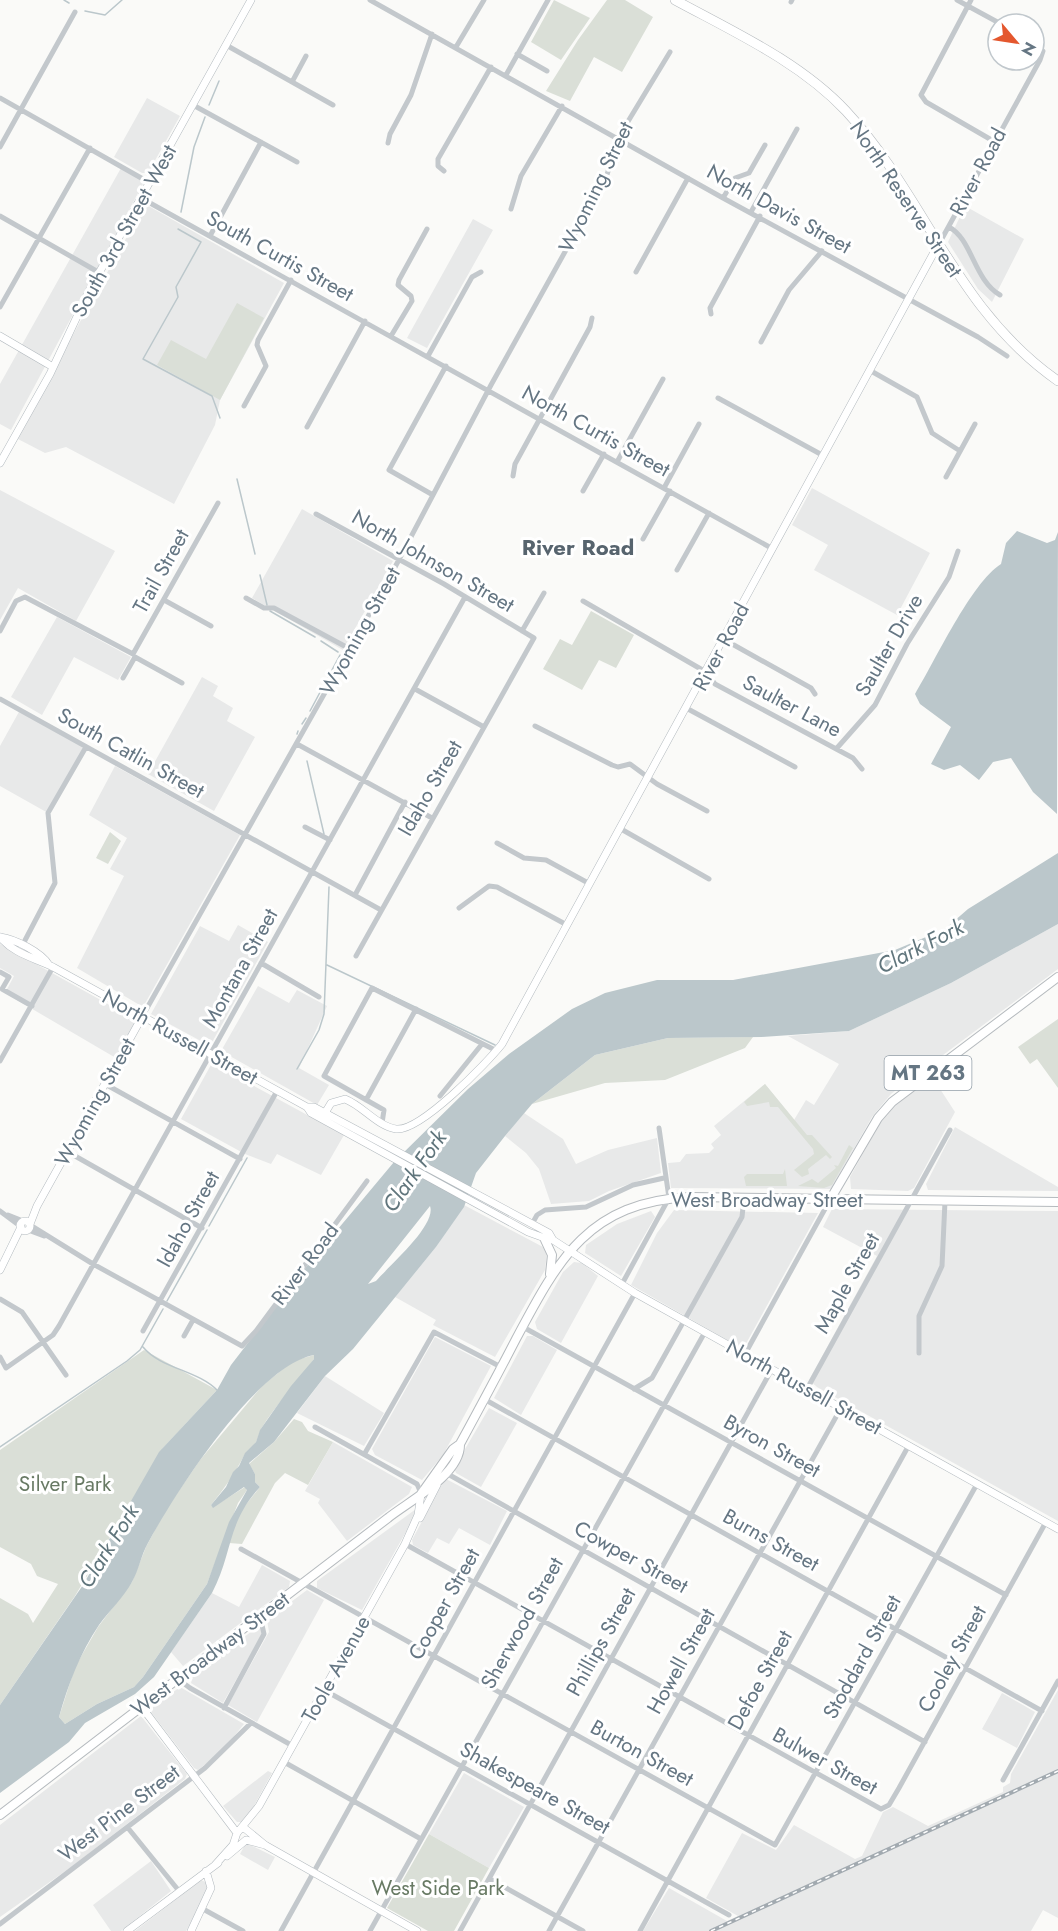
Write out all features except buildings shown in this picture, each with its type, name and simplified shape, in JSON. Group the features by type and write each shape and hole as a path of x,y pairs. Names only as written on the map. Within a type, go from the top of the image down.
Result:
{"highway":[{"name":"North Reserve Street","path":"675,0 792,66 827,93 868,137 938,246 991,321 1058,381"}],"main road":[{"name":"MT 263","path":"831,1198 878,1118 892,1102 1058,977"},
{"name":"West Broadway Street","path":"421,1494 453,1449 460,1444 548,1278 570,1250 590,1232 622,1212 642,1204 669,1198 1058,1202"},
{"path":"548,1278 552,1256 549,1240"},
{"name":"West Broadway Street","path":"0,1815 444,1476 460,1451 460,1444"}],"street":[{"name":"South 3rd Street West","path":"1,459 53,366 75,317 251,0"},
{"name":"North Davis Street","path":"370,0 1007,356"},
{"path":"456,47 484,0"},
{"path":"506,75 548,0"},
{"path":"957,0 986,16"},
{"path":"971,0 921,95 926,102 994,142"},
{"path":"0,147 75,12"},
{"path":"388,143 390,134 411,95 432,34"},
{"path":"226,45 333,105"},
{"name":"Wyoming Street","path":"0,1270 399,560 604,181 618,138 670,52"},
{"path":"517,54 547,71"},
{"path":"292,82 306,56"},
{"path":"444,171 438,166 438,159 491,67"},
{"name":"River Road","path":"325,1113 331,1103 345,1099 382,1123 397,1129 412,1126 497,1051 688,709 1032,72"},
{"path":"0,98 150,183"},
{"path":"193,105 297,162"},
{"path":"511,208 521,176 562,106"},
{"path":"751,212 797,129"},
{"path":"210,236 261,142"},
{"path":"723,198 736,177 749,173 765,145"},
{"path":"0,307 90,148"},
{"path":"636,272 688,178"},
{"name":"South Curtis Street","path":"141,198 403,342"},
{"path":"0,216 100,273"},
{"path":"711,314 711,308 760,216"},
{"path":"949,227 959,232 973,263 993,291 1000,295"},
{"path":"391,336 412,301 411,296 398,285 399,280 427,229"},
{"path":"761,342 789,290 822,251"},
{"path":"428,356 472,277 480,272"},
{"path":"244,406 266,366 257,345 258,340 291,280"},
{"path":"513,476 515,464 590,327 592,318"},
{"path":"307,427 365,321"},
{"path":"0,336 53,366"},
{"name":"North Curtis Street","path":"403,342 773,549"},
{"path":"433,495 389,470 446,366"},
{"path":"871,371 915,395 920,400 934,436 960,451"},
{"path":"617,462 663,379"},
{"path":"718,398 824,456"},
{"path":"644,540 699,424"},
{"path":"946,477 975,424"},
{"path":"583,491 604,454"},
{"name":"Trail Street","path":"123,678 218,503"},
{"path":"677,570 709,513"},
{"name":"North Johnson Street","path":"316,514 534,638"},
{"name":"Saulter Drive","path":"837,748 875,705 907,644 949,577 958,551"},
{"path":"522,631 544,593"},
{"name":"Montana Street","path":"0,1357 6,1368 44,1343 59,1326 465,597"},
{"path":"0,631 20,598 26,598 182,683"},
{"path":"246,598 263,608 274,608 350,649"},
{"path":"164,600 211,626"},
{"name":"Saulter Lane","path":"584,601 706,672 715,684 837,748 853,758 862,770"},
{"name":"Idaho Street","path":"356,956 534,638"},
{"path":"725,640 812,688 815,694"},
{"path":"415,689 484,727"},
{"name":"South Catlin Street","path":"0,699 381,910"},
{"path":"688,709 795,767"},
{"path":"535,726 612,765 618,767 630,764 650,776 657,784 707,811"},
{"path":"297,744 432,818"},
{"path":"22,946 56,883 48,813 86,747"},
{"path":"355,895 405,802"},
{"path":"305,826 330,840"},
{"path":"621,829 709,879"},
{"path":"497,843 524,858 546,860 590,884"},
{"path":"459,908 489,886 497,887 567,925"},
{"path":"0,937 45,958 51,966"},
{"path":"0,937 9,946 41,964 51,966"},
{"path":"261,963 319,997"},
{"path":"0,1061 51,966"},
{"name":"North Russell Street","path":"51,966 307,1107 314,1107 387,1145 570,1250 635,1293 1058,1529"},
{"path":"0,972 9,977 2,989 32,1005"},
{"path":"382,1123 384,1110 324,1076 372,988 497,1051"},
{"path":"366,1100 416,1009"},
{"path":"440,1096 482,1044"},
{"path":"105,1084 240,1159"},
{"name":"Idaho Street","path":"143,1331 277,1091"},
{"name":"North Russell Street","path":"307,1107 311,1113 382,1153 549,1233 549,1240"},
{"path":"622,1284 669,1198 664,1178 659,1128"},
{"name":"Maple Street","path":"807,1389 950,1130"},
{"path":"68,1152 202,1228"},
{"path":"532,1224 537,1215 545,1210 586,1207 633,1185 664,1178"},
{"name":"River Road","path":"193,1320 242,1346 256,1331 367,1181"},
{"path":"634,1389 652,1378 742,1217 744,1198"},
{"path":"745,1354 831,1198"},
{"path":"919,1353 919,1317 939,1276 944,1201"},
{"path":"0,1211 193,1320 184,1336"},
{"name":"Cooper Street","path":"281,1931 635,1293"},
{"path":"0,1299 22,1312 66,1375"},
{"name":"Byron Street","path":"523,1327 1006,1595"},
{"path":"365,1454 434,1332 501,1367"},
{"name":"Sherwood Street","path":"370,1931 582,1548 705,1332"},
{"name":"Phillips Street","path":"460,1931 772,1369"},
{"name":"Burns Street","path":"484,1399 1042,1711"},
{"name":"Howell Street","path":"549,1931 841,1408"},
{"path":"315,1427 417,1484 421,1494"},
{"name":"Defoe Street","path":"640,1931 909,1445"},
{"name":"Cowper Street","path":"444,1476 582,1548 925,1742"},
{"name":"Toole Avenue","path":"215,1864 233,1845 260,1806 444,1476"},
{"name":"Stoddard Street","path":"776,1845 977,1484"},
{"name":"Toole Avenue","path":"411,1533 421,1494"},
{"name":"Cooley Street","path":"884,1808 889,1805 925,1742 1046,1522"},
{"name":"Bulwer Street","path":"405,1544 747,1737 876,1808 884,1808"},
{"name":"Burton Street","path":"242,1549 707,1809 776,1845"},
{"path":"224,1708 264,1634 261,1616"},
{"path":"178,1679 190,1689 293,1746"},
{"path":"1003,1780 1058,1682"},
{"name":"Shakespeare Street","path":"324,1690 729,1915"},
{"path":"141,1706 226,1816 243,1831 417,1931"},
{"name":"West Pine Street","path":"0,1924 195,1777 224,1752 251,1723"},
{"path":"284,1762 421,1839"},
{"path":"128,1828 179,1891"},
{"name":"Toole Avenue","path":"126,1931 245,1840 243,1831"},
{"path":"245,1840 265,1845"},
{"path":"191,1931 211,1888 206,1872"},
{"path":"490,1879 583,1931"},
{"path":"203,1909 243,1931"}],"shaded area":[{"path":"147,98 180,116 148,173 142,173 114,157"},
{"path":"121,168 144,182 11,430 0,424 0,384"},
{"path":"145,204 284,283 220,400 215,425 174,504 66,447 45,453 16,438"},
{"path":"965,206 1024,239 992,302 978,289 948,242"},
{"path":"473,219 493,230 427,348 407,338"},
{"path":"812,488 930,553 897,615 814,570 828,545 792,525"},
{"path":"0,490 115,551 76,621 18,588 0,620"},
{"path":"302,509 393,561 343,650 252,598"},
{"path":"57,617 131,657 118,680 74,657 42,715 11,697"},
{"path":"202,677 218,686 213,696 233,708 227,721 255,737 214,811 148,774"},
{"path":"20,710 86,747 48,813 0,786 0,746"},
{"path":"115,766 240,835 143,1007 77,968 124,876 110,869 127,838 89,815"},
{"path":"1058,924 1058,969 891,1094 872,1117 831,1189 671,1188 668,1163 680,1162 686,1154 709,1153 714,1148 711,1144 721,1135 714,1126 765,1084 794,1120 806,1100 814,1105 839,1064 788,1036 849,1031 951,983"},
{"path":"238,925 268,942 210,1046 151,1014 200,926 229,941"},
{"path":"0,944 142,1023 121,1061 5,993 14,976 0,968"},
{"path":"258,986 289,1003 297,990 327,1006 299,1068 329,1085 317,1105 221,1051"},
{"path":"212,1063 344,1135 321,1175 277,1154 271,1164 245,1154 181,1119"},
{"path":"931,1075 955,1112 914,1188 908,1191 851,1189 850,1177 881,1121 899,1101"},
{"path":"524,1113 563,1139 576,1164 608,1150 657,1138 661,1173 609,1191 589,1201 551,1204 539,1169 526,1153 505,1136"},
{"path":"955,1127 1058,1187 1058,1191 928,1190 926,1184"},
{"path":"464,1205 543,1247 547,1252 545,1270 495,1357 433,1325 436,1320 395,1297 436,1247"},
{"path":"832,1209 1058,1211 1058,1521 817,1387 809,1380 877,1256 823,1227"},
{"path":"674,1210 818,1213 743,1349 631,1285 657,1233"},
{"path":"651,1211 655,1217 621,1276 585,1253 586,1245 617,1224"},
{"path":"574,1262 582,1263 598,1276 561,1343 537,1329 535,1322 563,1272"},
{"path":"527,1336 533,1336 557,1350 521,1415 494,1398"},
{"path":"435,1337 491,1366 443,1455 422,1480 375,1455 372,1449"},
{"path":"325,1376 384,1413 364,1446 297,1413"},
{"path":"489,1408 517,1423 481,1487 456,1473 454,1468"},
{"path":"333,1442 412,1487 409,1494 347,1541 318,1503 320,1499 305,1491"},
{"path":"446,1479 507,1511 490,1545 459,1528 449,1544 437,1538 428,1553 413,1545 412,1540 427,1512 430,1499"},
{"path":"416,1509 416,1514 362,1610 317,1588 317,1581"},
{"path":"262,1565 290,1581 289,1587 183,1666 171,1652 212,1593 239,1607"},
{"path":"307,1590 324,1600 257,1722 228,1705 269,1632 267,1620"},
{"path":"260,1625 263,1632 223,1703 191,1683 193,1676"},
{"path":"180,1687 244,1724 222,1751 198,1770 194,1768 151,1712 153,1707"},
{"path":"1058,1690 1058,1918 1043,1910 1031,1931 643,1931 669,1888 727,1921 738,1916 706,1898 742,1833 776,1850 794,1825 855,1859 862,1856 883,1812 893,1807 928,1826 1003,1792 1003,1787 1010,1783 1011,1774"},
{"path":"1002,1693 1035,1712 1017,1748 982,1729"},
{"path":"141,1716 187,1774 185,1779 74,1865 0,1917 0,1825"},
{"path":"268,1771 272,1773 245,1822 237,1822 223,1806"},
{"path":"464,1773 524,1807 489,1868 429,1834"},
{"path":"246,1843 275,1857 268,1870 240,1854"},
{"path":"151,1861 171,1891 121,1931 111,1931 93,1905"},
{"path":"201,1880 208,1883 206,1896 186,1931 135,1931"}],"green space":[{"path":"554,0 590,18 561,60 531,42"},
{"path":"607,0 625,0 653,17 622,72 594,57 570,101 546,91 578,40"},
{"path":"237,303 264,318 220,400 157,365 171,340 206,359"},
{"path":"591,611 634,635 616,668 599,660 582,690 543,669 560,639 572,645"},
{"path":"110,832 121,841 108,864 96,858"},
{"path":"1058,1019 1058,1088 1037,1059 1030,1064 1018,1047"},
{"path":"753,1037 745,1048 665,1080 605,1083 532,1104 595,1055 668,1038"},
{"path":"765,1084 807,1135 812,1135 832,1157 830,1159 826,1155 808,1169 809,1174 802,1177 794,1170 814,1154 813,1149 778,1107 770,1107 769,1102 747,1106 744,1102"},
{"path":"849,1145 853,1148 832,1185 824,1188 798,1186 812,1179 818,1183 836,1168 834,1165 838,1166"},
{"path":"785,1169 787,1186 746,1186 744,1177 747,1174 783,1174"},
{"name":"Silver Park","path":"144,1350 217,1390 163,1448 75,1596 0,1705 0,1598 28,1614 33,1623 58,1584 37,1576 31,1564 0,1547 0,1450"},
{"path":"314,1355 314,1359 267,1420 256,1442 245,1454 211,1505 213,1507 245,1487 247,1490 238,1503 207,1584 134,1687 97,1704 65,1724 59,1717 75,1667 98,1627 132,1582 146,1547 165,1511 200,1460 262,1386 293,1361"},
{"path":"294,1419 302,1422 308,1431 333,1442 308,1485 285,1473 275,1483 242,1544 229,1543 239,1513 260,1487 255,1482 255,1474 249,1464 274,1442"},
{"name":"West Side Park","path":"429,1834 489,1868 454,1931 428,1931 387,1908"}],"water":[{"path":"1017,531 1047,543 1055,540 1058,532 1057,814 1033,792 1011,758 993,762 979,780 960,765 944,770 931,764 951,727 920,704 915,694 954,624 978,588 1001,564 1006,543"},
{"name":"Clark Fork","path":"1058,853 1058,924 951,983 849,1031 762,1037 668,1038 595,1055 532,1104 476,1173 464,1207 436,1247 353,1349 325,1376 274,1442 249,1463 255,1474 255,1482 260,1487 249,1500 236,1525 212,1593 154,1677 135,1694 85,1723 69,1742 0,1793 0,1705 83,1585 159,1452 217,1390 231,1365 307,1266 394,1162 468,1089 509,1054 572,1009 605,993 657,980 733,980 895,950 945,929 968,909","holes":["430,1206 430,1214 419,1234 376,1281 368,1284","314,1355 314,1359 291,1386 260,1430 256,1442 245,1453 226,1487 211,1505 213,1508 244,1487 247,1490 229,1522 207,1584 134,1687 97,1704 65,1724 59,1717 80,1658 99,1625 129,1588 148,1543 197,1464 219,1434 267,1382 291,1364"]}],"waterway":[{"path":"64,0 69,3"},
{"path":"85,11 105,15 122,0"},
{"path":"209,105 219,81"},
{"path":"181,212 194,147 205,117"},
{"path":"178,229 201,242 176,287 178,297 143,359 212,396 220,418"},
{"path":"237,479 255,554"},
{"path":"260,575 267,605"},
{"path":"270,611 315,637"},
{"path":"321,641 338,652"},
{"path":"310,711 340,655"},
{"path":"302,724 306,718"},
{"path":"307,761 324,834"},
{"path":"297,1069 319,1030 324,1014 329,887"},
{"path":"327,965 495,1045"},
{"path":"209,1226 247,1158"},
{"path":"167,1301 207,1230"},
{"path":"0,1447 140,1350 163,1309"},
{"path":"143,1347 160,1360 200,1378 218,1391"}],"railway":[{"path":"711,1931 1058,1771"}],"district":[{"name":"River Road","path":"578,547"}]}
